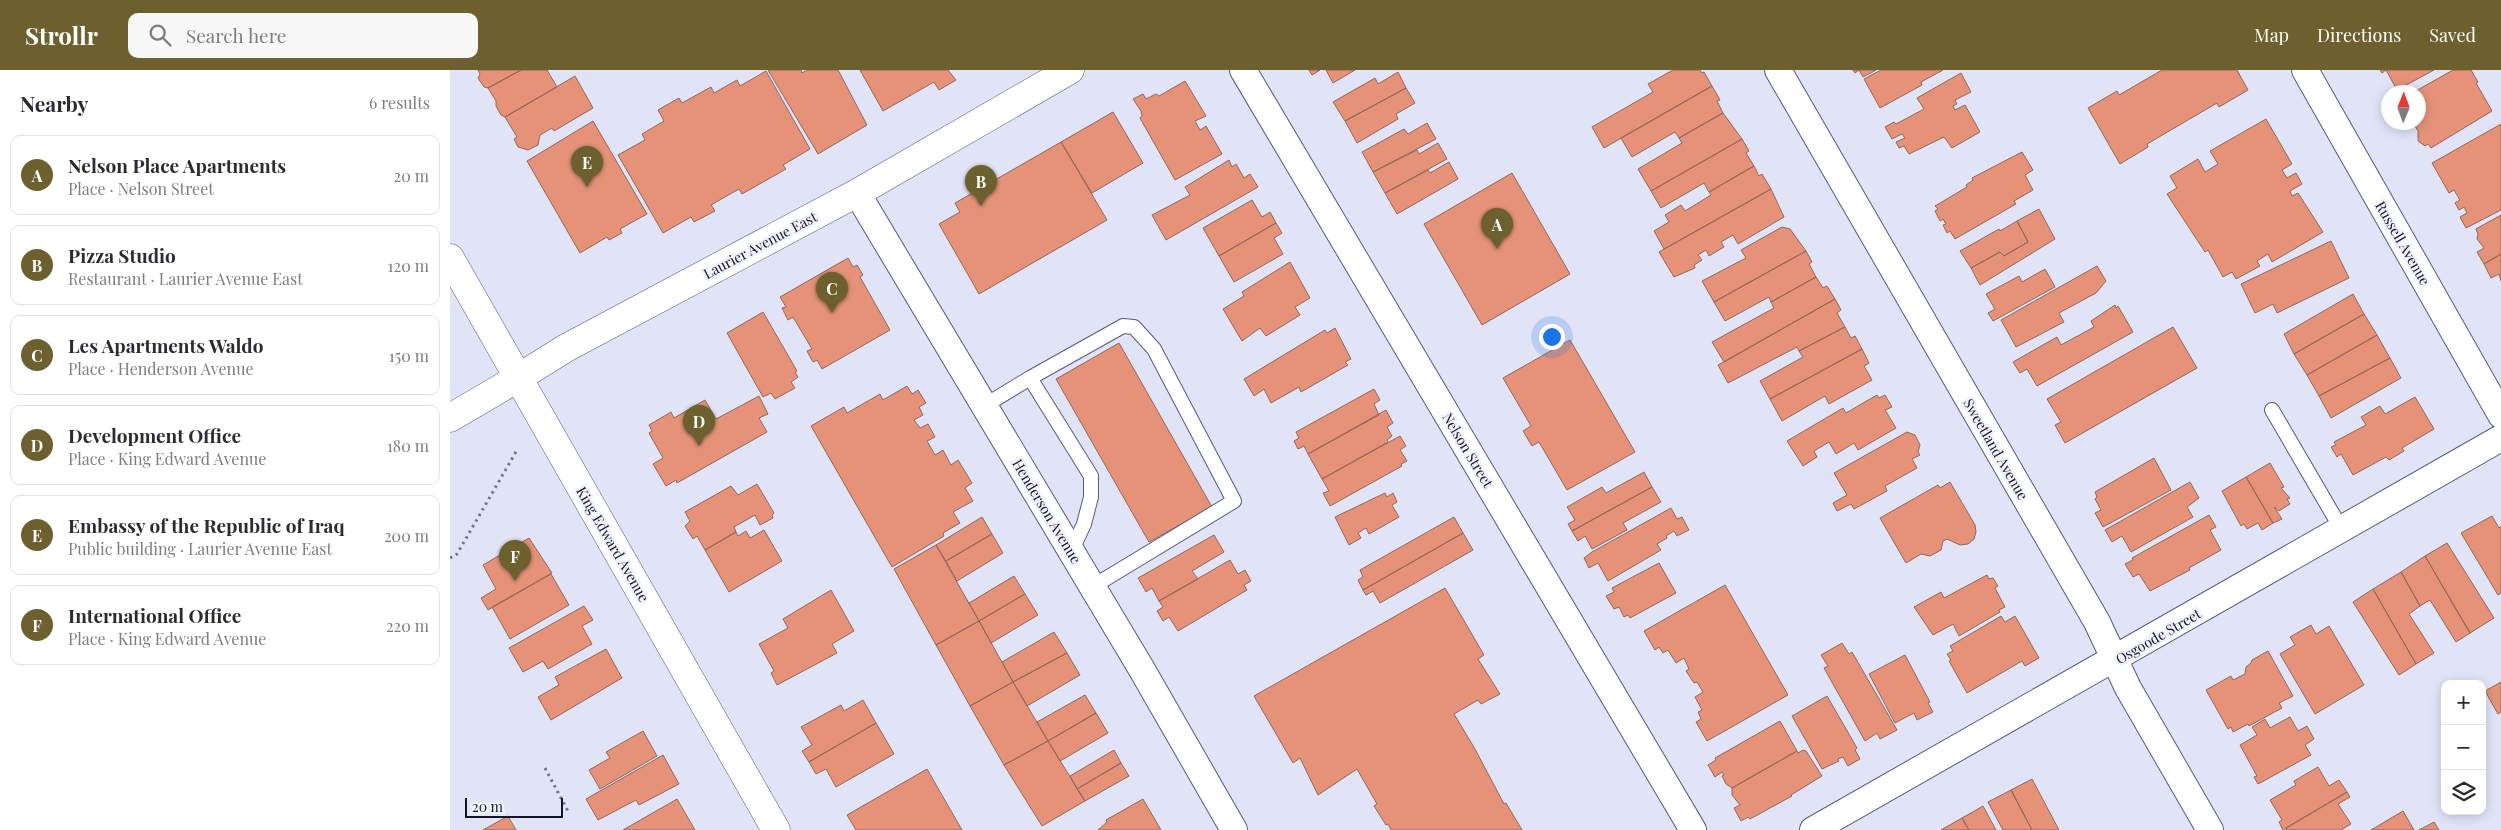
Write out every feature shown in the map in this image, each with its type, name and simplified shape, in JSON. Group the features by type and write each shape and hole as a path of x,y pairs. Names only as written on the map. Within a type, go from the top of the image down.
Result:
{"main road":[{"name":"Laurier Avenue East","path":"450,418 573,345 857,193 1070,70"},
{"name":"King Edward Avenue","path":"450,258 776,830"}],"street":[{"name":"Nelson Street","path":"1244,70 1693,830"},
{"name":"Sweetland Avenue","path":"1778,70 2096,622 2116,659 2128,688 2210,830"},
{"name":"Russell Avenue","path":"2305,70 2501,415"},
{"name":"Henderson Avenue","path":"857,193 1092,587 1234,830"},
{"name":"Osgoode Street","path":"1813,830 2501,438"}],"lane":[{"path":"984,406 1123,326 1134,327 1154,349 1234,501 1092,587"},
{"path":"1030,378 1091,476 1091,497 1084,524 1071,552"},
{"path":"2272,410 2342,530"}],"path":[{"path":"450,558 457,554 517,450"},
{"path":"545,768 569,813"}],"building":[{"path":"478,70 521,70 488,88 484,87 478,78 480,74"},
{"path":"521,70 547,70 557,87 505,117 501,115 496,106 496,101 488,88"},
{"path":"768,70 801,70 802,73 807,70 838,70 867,125 818,154"},
{"path":"860,70 948,70 956,80 939,90 934,82 883,111"},
{"path":"1309,70 1320,70 1312,75"},
{"path":"1326,70 1355,70 1333,83"},
{"path":"1673,70 1700,70 1702,73 1704,72 1712,86 1604,148 1592,127 1653,92 1648,84"},
{"path":"1859,70 1876,70 1863,77"},
{"path":"1881,70 1943,70 1921,82 1922,85 1880,108 1864,79"},
{"path":"2162,70 2237,70 2248,90 2219,107 2217,103 2147,144 2148,147 2120,164 2088,108 2117,91 2119,95"},
{"path":"2386,70 2434,70 2406,85 2394,85"},
{"path":"2453,70 2471,70 2492,111 2431,148 2428,144 2425,146 2418,141 2417,130 2426,130 2426,85"},
{"path":"766,71 810,149 783,165 786,169 742,194 739,189 711,205 715,211 694,222 691,217 663,233 618,155 645,140 642,134 664,121 658,110 679,98 682,103 711,87 714,93 737,80 740,86"},
{"path":"1398,72 1406,88 1345,121 1333,102 1375,78 1378,84"},
{"path":"1961,73 1971,92 1955,100 1957,104 1953,106 1955,110 1965,105 1980,132 1952,148 1944,137 1909,154 1904,146 1899,148 1896,142 1905,138 1902,134 1892,139 1885,127 1894,122 1896,124 1924,109 1917,98"},
{"path":"575,76 593,108 554,131 552,128 540,135 538,145 528,150 518,147 514,139 517,137 505,117"},
{"path":"1185,81 1206,116 1195,121 1200,130 1206,126 1222,154 1175,180 1140,118 1142,116 1141,111 1133,99 1143,94 1146,99 1156,94 1159,96"},
{"path":"1712,86 1720,100 1717,101 1723,113 1679,138 1675,132 1632,157 1621,138"},
{"path":"1406,88 1415,103 1396,114 1398,119 1357,143 1345,121"},
{"path":"1113,112 1143,163 1092,193 1061,142"},
{"path":"1723,113 1742,139 1651,191 1638,169 1682,143 1679,138"},
{"path":"2266,119 2292,164 2282,170 2287,178 2296,173 2302,184 2290,191 2292,196 2298,193 2323,232 2272,262 2268,254 2257,261 2260,266 2236,279 2232,272 2223,277 2208,250 2205,252 2167,194 2177,188 2170,176 2198,159 2205,172 2218,164 2210,151"},
{"path":"593,121 647,214 620,229 622,233 609,240 607,237 580,253 527,161"},
{"path":"1427,123 1436,139 1373,172 1362,152 1404,129 1408,134"},
{"path":"2501,124 2501,210 2466,228 2460,217 2467,213 2464,207 2459,210 2455,203 2460,200 2454,190 2449,193 2432,163"},
{"path":"1742,139 1749,151 1746,153 1754,166 1709,192 1704,183 1661,208 1651,191"},
{"path":"1061,142 1107,220 979,294 939,224 960,212 955,203"},
{"path":"1438,143 1447,159 1385,193 1373,172 1417,150 1419,154"},
{"path":"2022,152 2033,170 2025,175 2033,190 2014,201 2016,204 1955,239 1950,231 1947,233 1943,225 1946,224 1943,219 1940,221 1935,211 1938,209 1935,206 1967,187 1966,185 1973,180 1972,178"},
{"path":"1229,160 1232,167 1236,164 1244,178 1250,174 1258,187 1166,240 1152,215 1190,195 1185,187"},
{"path":"1449,162 1458,179 1397,214 1385,193 1428,170 1430,173"},
{"path":"1754,166 1759,176 1762,174 1771,189 1664,249 1654,231 1669,222 1665,215 1681,205 1685,211 1711,195 1709,192"},
{"path":"1512,173 1570,274 1482,325 1424,224"},
{"path":"1771,189 1784,217 1738,244 1733,235 1721,242 1724,247 1709,256 1706,250 1698,255 1702,260 1694,265 1695,268 1674,277 1659,252"},
{"path":"1252,200 1262,217 1270,212 1276,223 1219,256 1203,228"},
{"path":"2039,209 2055,239 1980,285 1971,268 2000,252 2004,256 2028,242 2017,221"},
{"path":"2501,215 2501,254 2484,264 2477,252 2484,248 2477,239 2476,229"},
{"path":"2017,221 2028,242 2004,256 2000,252 1971,268 1960,251"},
{"path":"1276,223 1282,233 1274,238 1283,254 1234,282 1219,256"},
{"path":"1782,227 1790,229 1806,251 1714,302 1702,281 1746,258 1741,250"},
{"path":"2331,241 2349,278 2277,313 2273,304 2255,313 2241,284"},
{"path":"1806,251 1812,262 1809,264 1816,277 1771,302 1769,297 1725,321 1714,302"},
{"path":"2501,254 2501,281 2499,274 2491,278 2484,264"},
{"path":"848,258 853,267 857,265 863,275 860,277 890,330 822,369 817,360 813,362 807,351 812,349 793,317 788,320 782,308 786,307 780,297"},
{"path":"1290,262 1310,298 1295,307 1300,315 1266,336 1260,328 1242,341 1223,309 1244,296 1242,292"},
{"path":"2097,266 2106,281 2096,293 2059,313 2064,322 2016,347 2001,320"},
{"path":"2045,269 2055,287 1993,321 1988,313 1995,309 1986,294 2019,276 2022,282"},
{"path":"1816,277 1823,288 1827,286 1835,299 1724,362 1712,342 1774,308 1771,302"},
{"path":"2353,294 2364,314 2294,354 2284,334"},
{"path":"1835,299 1841,310 1837,313 1845,327 1799,351 1797,347 1728,383 1718,365"},
{"path":"2115,305 2116,308 2118,306 2133,332 2037,386 2027,369 2020,373 2013,362 2057,337 2061,345 2094,327 2091,321"},
{"path":"763,312 797,371 795,372 798,377 791,382 795,388 775,399 771,393 763,397 727,333"},
{"path":"2364,314 2377,335 2307,375 2294,354"},
{"path":"1845,327 1851,338 1855,336 1862,349 1770,399 1760,381 1803,357 1799,351"},
{"path":"2173,327 2197,368 2065,443 2055,425 2061,422 2047,399"},
{"path":"1335,328 1351,359 1345,362 1348,365 1301,392 1299,387 1271,403 1264,389 1254,396 1244,379 1325,330 1327,333"},
{"path":"2377,335 2390,358 2319,396 2307,375"},
{"path":"1570,340 1635,452 1567,490 1539,442 1532,446 1523,431 1531,426 1503,378"},
{"path":"1119,343 1212,507 1149,542 1056,379"},
{"path":"1862,349 1869,363 1864,366 1872,380 1829,404 1825,396 1782,421 1770,399"},
{"path":"2390,358 2401,378 2331,418 2319,396"},
{"path":"907,386 912,394 918,390 926,403 919,407 923,415 914,420 920,428 928,424 935,437 927,441 935,455 943,450 951,465 958,460 972,483 965,488 973,501 953,512 960,523 943,533 944,536 892,567 811,426 844,407 847,413 880,394 883,400"},
{"path":"1374,389 1380,400 1374,404 1379,415 1308,454 1304,446 1298,449 1294,441 1299,438 1296,432"},
{"path":"1877,395 1879,398 1885,395 1892,407 1885,410 1896,428 1858,450 1854,443 1836,454 1829,442 1814,451 1817,457 1803,466 1787,441 1843,408 1846,413"},
{"path":"759,396 768,414 759,418 767,432 677,483 676,480 666,486 653,464 663,458 649,433 652,431 649,425 671,412 674,418 705,400 716,419"},
{"path":"2415,397 2434,429 2402,448 2404,451 2389,460 2386,457 2353,475 2341,454 2337,457 2331,447 2336,445 2334,442 2366,425 2361,417 2380,406 2385,414"},
{"path":"1386,410 1393,423 1387,427 1392,436 1387,440 1388,442 1322,479 1308,454"},
{"path":"1907,432 1915,435 1920,445 1918,452 1920,455 1912,459 1917,468 1885,486 1887,491 1854,509 1851,504 1837,511 1833,503 1847,495 1834,473"},
{"path":"1400,436 1406,446 1400,450 1407,461 1401,464 1402,466 1330,506 1323,493 1329,491 1322,479"},
{"path":"2154,458 2171,490 2103,527 2095,513 2101,510 2095,499 2097,497 2095,492"},
{"path":"2270,463 2284,487 2281,488 2290,498 2287,499 2290,504 2279,511 2274,507 2282,519 2273,523 2246,477"},
{"path":"1644,472 1652,487 1572,531 1568,524 1575,520 1567,507 1602,487 1606,493"},
{"path":"2246,477 2273,523 2262,530 2258,523 2247,529 2244,524 2241,526 2222,491"},
{"path":"1950,482 1975,525 1974,539 1968,544 1960,545 1947,539 1943,541 1941,550 1930,556 1921,554 1906,563 1880,518 1938,485 1940,488"},
{"path":"2190,482 2199,498 2187,507 2193,517 2131,552 2122,536 2112,542 2105,530"},
{"path":"757,484 774,513 772,515 773,518 760,525 755,515 734,527 736,532 705,550 697,536 693,539 685,526 690,521 685,512 731,486 738,495"},
{"path":"1652,487 1661,502 1623,523 1627,530 1592,549 1585,536 1578,541 1572,531"},
{"path":"1385,493 1387,497 1393,493 1397,502 1392,505 1399,517 1369,534 1366,528 1358,533 1361,538 1349,545 1335,517"},
{"path":"1671,508 1677,519 1682,517 1689,530 1677,536 1674,531 1666,536 1667,538 1657,544 1661,550 1608,581 1598,563 1589,568 1584,558 1592,552"},
{"path":"2209,515 2216,527 2210,530 2221,550 2189,568 2190,570 2150,591 2139,574 2133,577 2125,564 2133,560 2132,558"},
{"path":"2492,516 2499,528 2501,526 2501,593 2498,595 2461,533"},
{"path":"982,517 992,534 946,561 936,545"},
{"path":"1454,517 1463,533 1363,590 1358,580 1363,577 1360,570"},
{"path":"764,530 782,561 729,592 705,550 736,532 738,536 746,531 750,538"},
{"path":"1463,533 1473,550 1380,603 1373,591 1366,595 1363,590"},
{"path":"992,534 1003,553 957,581 946,561"},
{"path":"1214,535 1224,552 1192,571 1198,579 1159,601 1152,588 1146,592 1138,578"},
{"path":"529,538 552,573 488,610 481,598 496,589 483,565"},
{"path":"2447,543 2494,618 2470,633 2425,556"},
{"path":"936,545 979,621 936,645 894,569"},
{"path":"2425,556 2470,633 2456,642 2430,600 2420,606 2401,572"},
{"path":"1230,560 1238,574 1245,570 1251,581 1244,585 1247,590 1178,631 1169,617 1163,621 1157,611 1163,607 1159,601"},
{"path":"1659,563 1676,593 1630,618 1628,615 1624,617 1619,607 1614,609 1606,596 1614,592 1612,588"},
{"path":"2401,572 2420,606 2409,614 2434,653 2416,664 2373,589"},
{"path":"551,574 569,605 510,639 492,607"},
{"path":"1987,575 1989,579 1993,578 1998,586 1995,588 2005,607 1999,610 2000,612 1959,636 1953,624 1933,635 1914,607 1941,592 1944,598"},
{"path":"1014,576 1025,594 979,621 969,603"},
{"path":"1725,585 1788,695 1707,741 1696,722 1701,719 1698,712 1702,710 1695,697 1703,692 1697,682 1694,683 1686,671 1689,669 1684,658 1676,663 1668,650 1663,653 1659,647 1655,650 1644,631"},
{"path":"1445,588 1484,655 1478,659 1500,694 1481,704 1478,700 1454,714 1504,804 1506,803 1522,830 1391,830 1374,806 1377,804 1357,769 1318,795 1300,758 1293,763 1254,696"},
{"path":"2373,589 2416,664 2399,675 2353,602"},
{"path":"831,590 854,631 832,644 837,653 777,685 771,673 774,671 759,644 788,628 783,619"},
{"path":"1025,594 1038,615 991,643 979,621"},
{"path":"584,606 593,620 582,626 592,644 548,669 543,661 523,672 509,648"},
{"path":"2001,616 2005,622 2015,616 2039,658 2025,666 2022,661 1967,693 1949,661 1951,660 1947,654 1953,651 1950,646"},
{"path":"979,621 1013,682 970,706 936,645"},
{"path":"2311,625 2316,634 2329,626 2364,685 2315,714 2280,654 2295,645 2290,637"},
{"path":"1054,632 1067,653 1013,682 1002,662"},
{"path":"1842,643 1849,654 1852,652 1897,730 1880,739 1877,733 1865,741 1824,668 1828,666 1821,655"},
{"path":"606,649 622,678 551,720 538,697 559,685 555,677"},
{"path":"2268,651 2293,696 2279,703 2282,708 2249,726 2248,724 2233,732 2231,727 2228,729 2206,690 2231,676 2233,680 2245,674 2246,667 2252,660"},
{"path":"1067,653 1080,675 1027,706 1013,682"},
{"path":"1905,655 1930,702 1928,703 1933,712 1917,720 1914,713 1895,723 1869,674"},
{"path":"1013,682 1048,741 1004,765 970,706"},
{"path":"2501,682 2501,712 2498,714 2486,693 2486,690"},
{"path":"1085,695 1096,713 1048,741 1037,722"},
{"path":"1827,696 1857,748 1855,750 1860,759 1848,766 1843,757 1822,769 1792,716"},
{"path":"863,700 876,723 809,762 802,751 812,745 801,727 841,705 844,711"},
{"path":"1096,713 1108,733 1060,761 1048,741"},
{"path":"2290,717 2298,731 2307,726 2314,739 2305,745 2311,755 2258,784 2254,777 2257,776 2240,745 2257,735 2252,727 2265,719 2270,728"},
{"path":"1780,721 1797,751 1732,788 1726,784 1722,772 1715,777 1708,765 1716,760 1715,758"},
{"path":"876,723 894,754 836,787 826,769 816,774 809,762"},
{"path":"643,731 657,756 600,789 589,770 610,758 606,752"},
{"path":"1048,741 1085,801 1042,826 1004,765"},
{"path":"1114,750 1121,763 1077,789 1070,776"},
{"path":"1803,750 1806,751 1822,776 1792,796 1750,819 1748,817 1741,821 1734,808 1740,805 1732,795 1732,788 1797,751 1798,753"},
{"path":"663,755 679,784 639,805 636,800 598,820 586,799"},
{"path":"1121,763 1129,776 1085,801 1077,789"},
{"path":"2318,767 2329,786 2339,780 2347,792 2283,830 2279,822 2282,820 2270,800 2296,785 2294,781"},
{"path":"927,769 962,830 856,830 847,815"},
{"path":"2032,779 2059,830 2032,830 2011,790"},
{"path":"2011,790 2032,830 2003,830 1988,802"},
{"path":"2347,792 2350,797 2338,804 2351,824 2341,830 2287,830 2286,828"},
{"path":"677,799 695,830 623,830"},
{"path":"1143,799 1161,830 1098,830 1107,822 1106,820"},
{"path":"1983,806 1996,830 1969,830 1962,818"},
{"path":"2403,811 2414,830 2371,830"},
{"path":"508,816 516,830 483,830"},
{"path":"1962,818 1969,830 1941,830"},
{"path":"2434,822 2439,830 2419,830"}],"place":[{"name":"Embassy of the Republic of Iraq","path":"587,187"},
{"name":"Pizza Studio","path":"981,206"},
{"name":"Nelson Place Apartments","path":"1497,249"},
{"name":"Les Apartments Waldo","path":"832,313"},
{"name":"Development Office","path":"699,446"},
{"name":"International Office","path":"515,581"}]}
